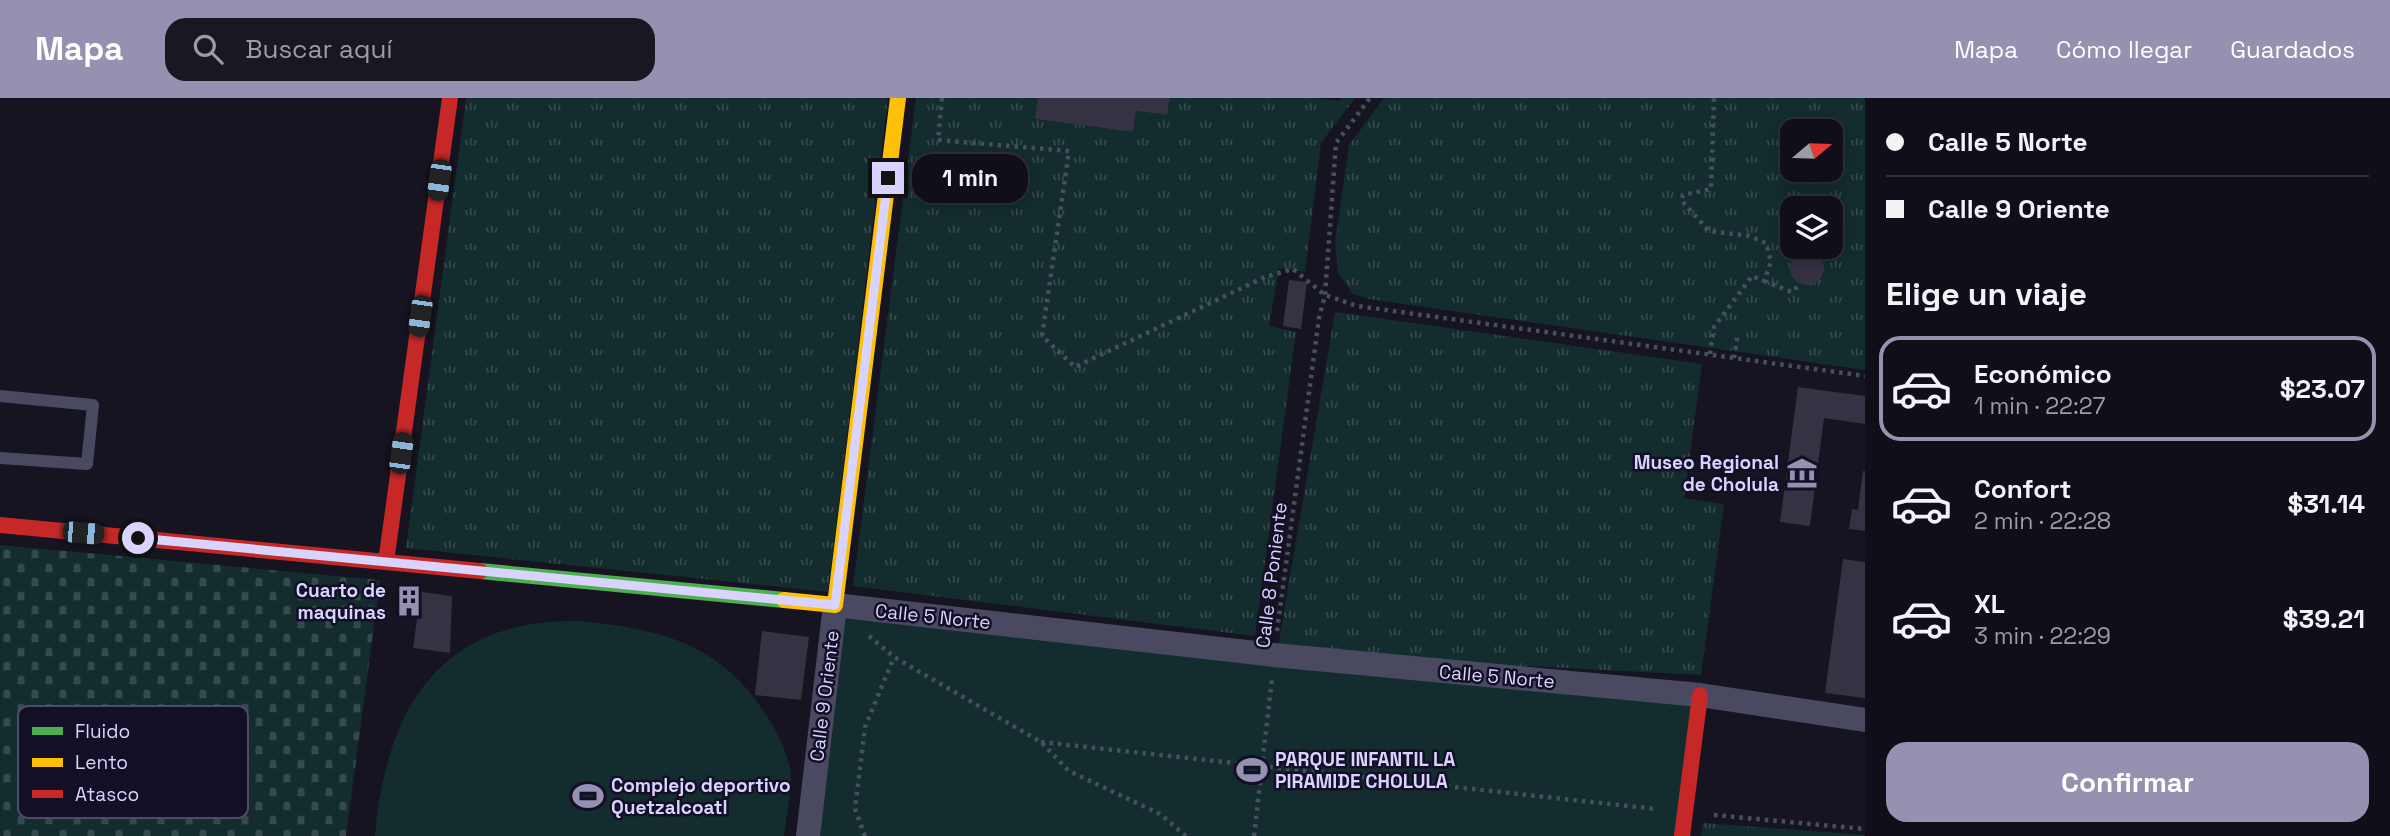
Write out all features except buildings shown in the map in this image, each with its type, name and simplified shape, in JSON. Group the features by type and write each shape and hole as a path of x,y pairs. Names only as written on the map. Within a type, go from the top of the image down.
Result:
{"street":[{"path":"386,562 450,98"},
{"name":"Calle 9 Oriente","path":"808,836 898,98"},
{"name":"Calle 5 Norte","path":"0,525 835,605 1274,655 1700,695 1865,720"},
{"path":"1682,836 1700,695"}],"lane":[{"path":"0,396 93,405 87,464 0,458"}],"path":[{"path":"942,98 938,140 1069,151 1042,336 1076,367 1265,277 1293,269 1325,295 1357,306 1865,376"},
{"name":"Calle 8 Poniente","path":"1254,836 1274,655 1319,318 1325,295 1336,143 1370,98"},
{"path":"1714,98 1711,189 1683,195 1681,200 1709,231 1749,236 1766,243 1771,262 1764,281"},
{"path":"1710,354 1714,327 1752,276 1792,292 1800,284"},
{"path":"1734,358 1738,333"},
{"path":"865,836 855,809 864,727 894,657 1041,742 1069,771 1160,814 1186,836"},
{"path":"1041,742 1865,830"}],"green space":[{"path":"466,98 888,98 828,592 406,548"},
{"path":"916,98 1038,98 1036,119 1132,132 1136,111 1167,115 1170,98 1314,98 1340,101 1341,98 1355,98 1321,143 1305,272 1279,268 1269,326 1296,332 1255,636 853,586"},
{"path":"1384,98 1865,98 1865,370 1369,299 1353,294 1338,273 1335,243 1349,145"},
{"path":"1335,312 1702,364 1684,498 1724,504 1701,675 1277,653"},
{"path":"0,545 380,580 346,836 0,836"},
{"name":"PARQUE INFANTIL LA PIRAMIDE CHOLULA","path":"838,609 1694,703 1675,836 811,836"},
{"name":"Complejo deportivo Quetzalcoatl","path":"578,621 662,635 687,644 731,673 768,718 789,763 791,785 784,836 375,836 381,790 392,749 407,712 428,680 456,655 489,636 530,624"},
{"path":"1703,823 1865,835 1865,836 1701,836"}],"traffic: fast":[{"path":"480,571 784,600"}],"traffic: slow":[{"path":"784,600 835,605 898,98"}],"traffic: jam":[{"path":"386,562 450,98"},
{"path":"0,525 480,571"},
{"path":"1682,836 1700,695"}],"place":[{"name":"Museo Regional de Cholula","path":"1802,473"},
{"name":"Cuarto de maquinas","path":"409,601"},
{"name":"PARQUE INFANTIL LA PIRAMIDE CHOLULA","path":"1252,770"},
{"name":"Complejo deportivo Quetzalcoatl","path":"588,796"}],"route":[{"path":"138,538 835,605 888,178"}]}
